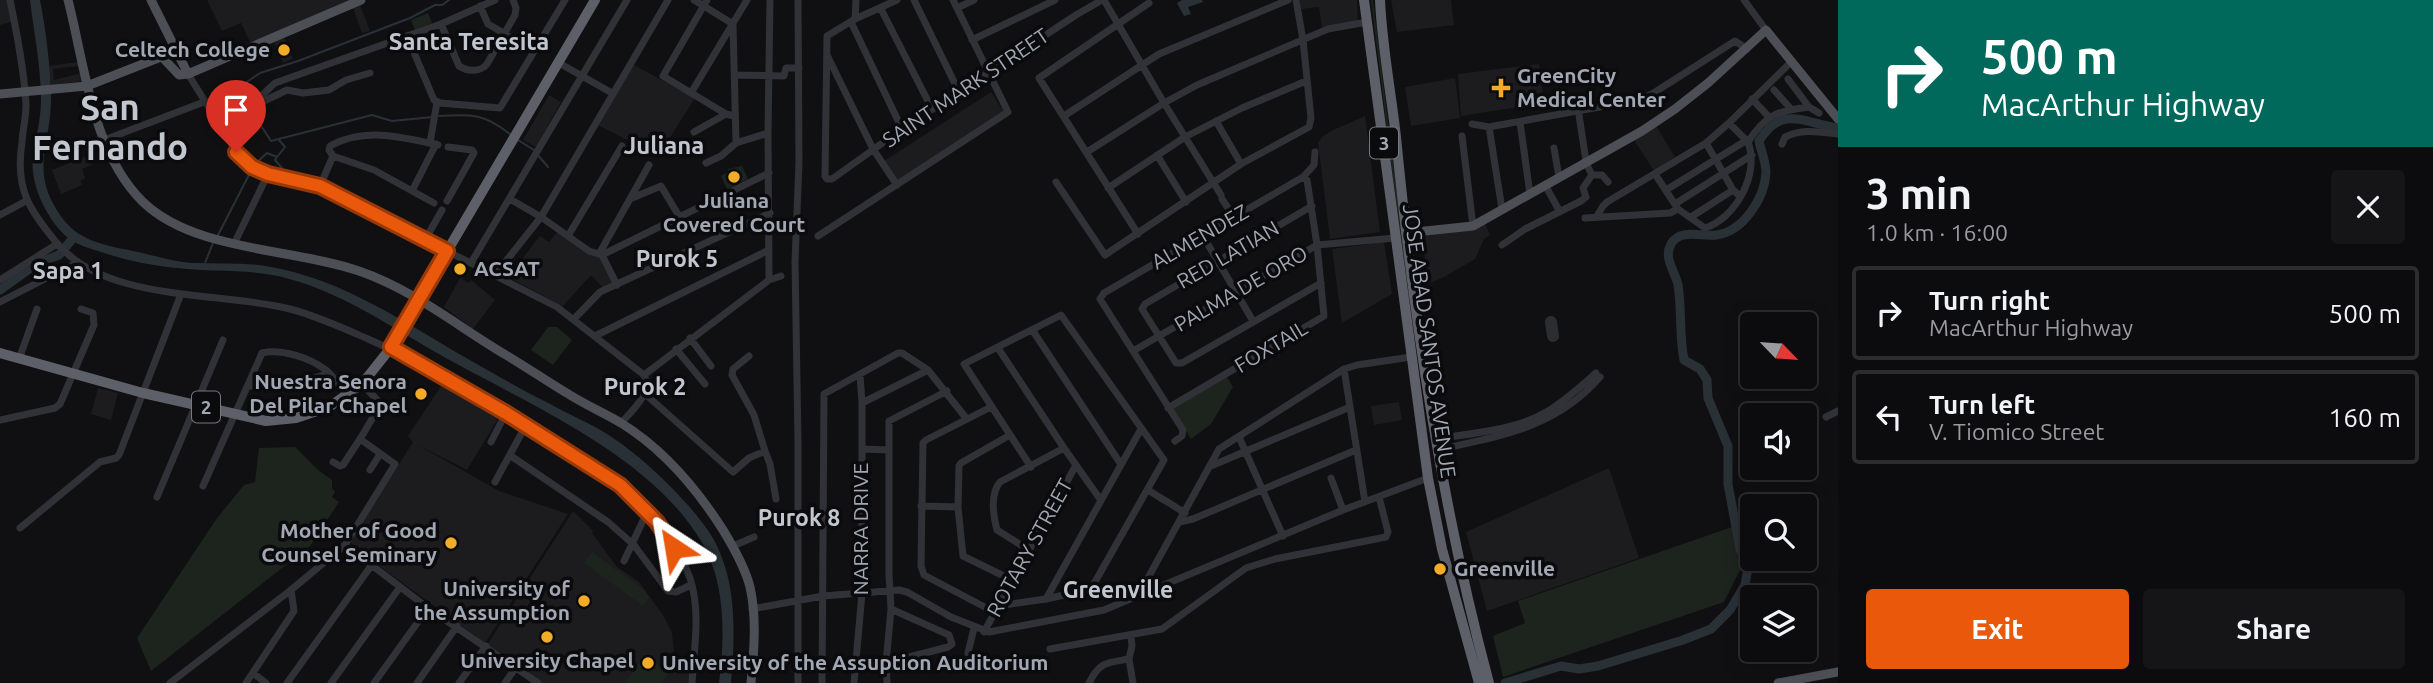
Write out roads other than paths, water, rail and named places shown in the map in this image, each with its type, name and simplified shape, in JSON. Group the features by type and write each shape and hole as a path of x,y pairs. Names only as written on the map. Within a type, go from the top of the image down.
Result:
{"highway":[{"name":"2","path":"0,353 143,393 266,421 296,418 316,412 348,396 362,384 391,347 595,0"},
{"name":"JOSE ABAD SANTOS AVENUE","path":"1364,0 1409,298 1483,679"},
{"name":"JOSE ABAD SANTOS AVENUE","path":"1379,0 1400,236"},
{"name":"JOSE ABAD SANTOS AVENUE","path":"1409,298 1411,357 1437,528 1483,679"},
{"path":"1437,528 1452,525"},
{"path":"1442,547 1455,544"}],"main road":[{"path":"68,0 87,86 104,140 122,175 143,201 166,219 234,244 356,270 419,298 569,395 621,423 674,467 707,504 733,546 750,587 751,683"},
{"path":"151,0 188,74"},
{"path":"162,57 179,75 188,74 361,0"},
{"path":"1400,236 1473,226 1642,131 1675,109 1766,30 1838,119"},
{"path":"0,94 87,86 176,51"},
{"path":"268,174 320,186 447,251"},
{"path":"1777,683 1838,673"}],"street":[{"path":"10,0 24,91 25,119 19,167 20,183 26,201 58,245 75,259 141,288 292,309 391,347 526,425 620,485 648,510 666,534 691,585 696,628 692,683"},
{"path":"218,125 248,109 271,85 442,24 495,0"},
{"path":"442,24 460,66 467,70 484,68 516,12 513,0"},
{"path":"407,36 431,96 437,102 500,108 565,0"},
{"path":"471,263 627,0"},
{"path":"495,275 541,217 668,0"},
{"path":"694,0 706,3 733,24 735,75 730,115 736,144"},
{"path":"691,93 747,0"},
{"path":"769,281 770,0"},
{"path":"798,0 798,202 795,262 798,683"},
{"path":"856,0 853,20 902,129"},
{"path":"897,0 829,33 826,41 826,51 873,149 897,185"},
{"path":"914,0 959,92"},
{"path":"818,236 1008,112 955,4 974,0"},
{"path":"972,40 1055,0"},
{"path":"1103,0 1234,217"},
{"name":"SAINT MARK STREET","path":"826,51 825,176 832,179 932,109 1103,0"},
{"path":"1064,116 1159,54 1288,0"},
{"path":"1056,182 1105,255 1241,164 1304,131 1311,123 1303,40 1296,0"},
{"path":"1744,0 1766,30"},
{"path":"706,3 663,76 730,115"},
{"path":"1138,234 1039,78 1149,3"},
{"path":"480,6 486,21 504,35 534,51"},
{"path":"881,9 932,109"},
{"path":"1087,152 1164,103 1198,85 1328,29 1367,22"},
{"path":"1472,124 1489,127 1644,97 1735,41 1746,49"},
{"path":"1597,216 1602,206 1706,143 1791,62"},
{"path":"559,63 612,93"},
{"path":"735,75 785,76 786,68 799,68"},
{"path":"264,101 272,100 287,90 303,93 325,90 370,73"},
{"path":"188,74 239,156 253,168 268,174 234,244"},
{"path":"1788,79 1809,107 1819,113"},
{"path":"284,80 287,90"},
{"path":"1108,188 1185,137 1306,81"},
{"path":"1774,90 1791,109"},
{"path":"1752,99 1769,117"},
{"path":"104,140 204,102"},
{"path":"412,191 434,144 437,102"},
{"path":"1577,102 1586,161 1592,175"},
{"path":"1666,190 1748,141 1769,117 1791,109 1809,107"},
{"path":"694,132 730,115"},
{"path":"1216,121 1241,164"},
{"path":"1520,122 1530,194"},
{"path":"1655,174 1677,206 1705,228 1714,225 1731,212 1736,193 1750,172 1752,155 1748,141 1729,123"},
{"path":"1489,127 1502,209"},
{"path":"1782,144 1788,136 1800,132 1838,134"},
{"path":"706,163 721,156 736,144 768,133"},
{"path":"434,144 371,134 334,144 329,150 333,156 374,170 434,203"},
{"path":"1462,136 1473,226"},
{"path":"1706,143 1736,193"},
{"path":"568,236 622,146"},
{"path":"447,201 474,153 472,150 448,147"},
{"path":"1554,148 1559,177"},
{"path":"1303,177 1314,165 1315,152"},
{"path":"1157,155 1186,202"},
{"path":"1585,218 1670,213 1752,155"},
{"path":"320,186 333,156"},
{"path":"600,255 649,165"},
{"path":"600,255 769,173"},
{"path":"1592,175 1602,175 1608,183"},
{"path":"1502,245 1525,229 1586,197 1583,188 1592,175"},
{"name":"FOXTAIL","path":"1168,408 1324,316 1312,206 1307,180 1303,177"},
{"name":"ALMENDEZ","path":"1133,351 1100,299 1104,293 1303,177"},
{"path":"1545,185 1560,212"},
{"path":"629,200 661,186 678,216"},
{"path":"1691,217 1736,193"},
{"path":"510,199 589,251 600,255 617,285"},
{"path":"0,215 26,201"},
{"name":"RED LATIAN","path":"1160,337 1144,314 1142,309 1145,304 1312,206"},
{"path":"425,240 442,210"},
{"path":"574,318 600,292 770,213"},
{"path":"1203,236 1253,321"},
{"name":"PALMA DE ORO","path":"1133,351 1317,245 1400,236"},
{"path":"0,280 58,245"},
{"path":"595,335 769,250"},
{"path":"447,251 557,307 644,375 648,382 644,393 621,423"},
{"path":"0,302 75,259"},
{"path":"644,375 690,338 769,281 781,276"},
{"path":"1160,337 1177,363 1182,363 1321,284"},
{"path":"20,528 100,462 119,455 181,294"},
{"path":"19,359 37,309"},
{"path":"0,420 58,407 75,374 94,325 93,313 81,309"},
{"path":"991,407 923,443 922,574 996,609 1091,589 1148,490 1164,460 1061,315 964,364 1031,467"},
{"path":"1033,331 1120,463"},
{"path":"690,338 711,366"},
{"path":"156,497 223,340"},
{"path":"998,348 1063,448 1100,499"},
{"path":"676,349 705,383"},
{"path":"1133,351 1183,430 1182,436 1175,441"},
{"path":"203,486 264,352 304,359 329,373 348,396"},
{"path":"822,683 823,396 827,391 902,353 928,370 966,418"},
{"path":"750,356 733,369 732,375 754,415 770,464 776,499"},
{"path":"1138,597 1219,449 1344,369 1411,357"},
{"path":"1344,369 1365,502"},
{"path":"862,403 928,370"},
{"path":"248,385 284,389 329,373"},
{"name":"NARRA DRIVE","path":"855,683 862,593 860,375"},
{"path":"1436,444 1513,433 1544,421 1598,375"},
{"path":"333,462 343,465 381,404 362,384"},
{"path":"887,683 891,609 889,421 947,391"},
{"path":"644,393 732,471 749,458 765,451"},
{"path":"1210,466 1350,407"},
{"path":"1826,417 1838,411"},
{"path":"491,442 506,413"},
{"path":"495,482 526,425"},
{"path":"1046,599 1141,429"},
{"path":"1010,435 961,463 958,507 962,556 1012,580"},
{"path":"1239,436 1283,536"},
{"path":"170,683 345,545 394,464 360,439"},
{"path":"1029,550 999,532 994,509 997,485 1063,448"},
{"path":"862,449 889,450"},
{"path":"1180,522 1193,519 1356,450"},
{"path":"370,470 380,454"},
{"path":"510,456 602,517 634,545 668,591 676,592 691,585"},
{"name":"ROTARY STREET","path":"984,632 1076,465"},
{"path":"1331,478 1343,510"},
{"path":"752,610 823,596 890,590 907,592 974,628 993,632 1104,610 1343,510 1428,478"},
{"path":"1148,490 1185,513"},
{"path":"1049,649 1154,632 1168,626 1246,568 1275,559 1385,537 1388,532 1379,497"},
{"path":"921,506 958,507"},
{"path":"624,561 634,545 648,510"},
{"path":"733,546 754,537"},
{"path":"345,545 428,608 538,683"},
{"path":"1239,553 1246,568"},
{"path":"288,683 371,566"},
{"path":"331,683 400,587"},
{"path":"246,683 294,611 291,590"},
{"path":"374,683 428,608"},
{"path":"886,663 948,647 952,643 949,635 891,609"},
{"path":"417,683 457,626"},
{"path":"968,653 974,628"},
{"path":"1131,636 1129,659 1133,683"},
{"path":"459,683 486,646"},
{"path":"1089,683 1099,666 1104,663 1129,659"},
{"path":"505,683 516,667"},
{"path":"253,673 266,683"}],"waterway":[{"path":"247,105 241,86 260,73 410,18 449,0"},
{"path":"260,124 271,141 372,115 392,121 433,117"},
{"path":"439,116 476,116 492,122 510,134"},
{"path":"1505,683 1561,666 1579,669 1598,666 1683,640 1711,629 1730,610 1745,585 1748,568 1740,549 1728,484 1728,446 1708,398 1707,380 1700,369 1684,360 1678,285 1669,259 1669,249 1680,236 1716,235 1735,228 1751,212 1765,182 1766,172 1759,141 1777,122 1795,119 1838,128"},
{"path":"277,157 285,147 279,140"},
{"path":"518,140 534,150"},
{"path":"255,164 267,153 277,157 275,160 282,168 279,172"},
{"path":"537,154 548,167"},
{"path":"218,235 252,169"},
{"path":"0,290 36,264 59,255 74,237"},
{"path":"205,263 213,243"}],"place":[{"name":"Celtech College","path":"284,50"},
{"name":"GreenCity Medical Center","path":"1501,88"},
{"name":"Juliana Covered Court","path":"734,177"},
{"name":"ACSAT","path":"460,269"},
{"name":"Nuestra Senora Del Pilar Chapel","path":"421,394"},
{"name":"Mother of Good Counsel Seminary","path":"451,543"},
{"name":"Greenville","path":"1440,569"},
{"name":"University of the Assumption","path":"584,601"},
{"name":"University Chapel","path":"547,637"},
{"name":"University of the Assuption Auditorium","path":"648,663"}],"district":[{"name":"Santa Teresita","path":"469,42"},
{"name":"San Fernando","path":"110,128"},
{"name":"Juliana","path":"664,146"},
{"name":"Purok 5","path":"677,259"},
{"name":"Sapa 1","path":"68,271"},
{"name":"Purok 2","path":"645,387"},
{"name":"Purok 8","path":"799,518"},
{"name":"Greenville","path":"1118,590"}]}
